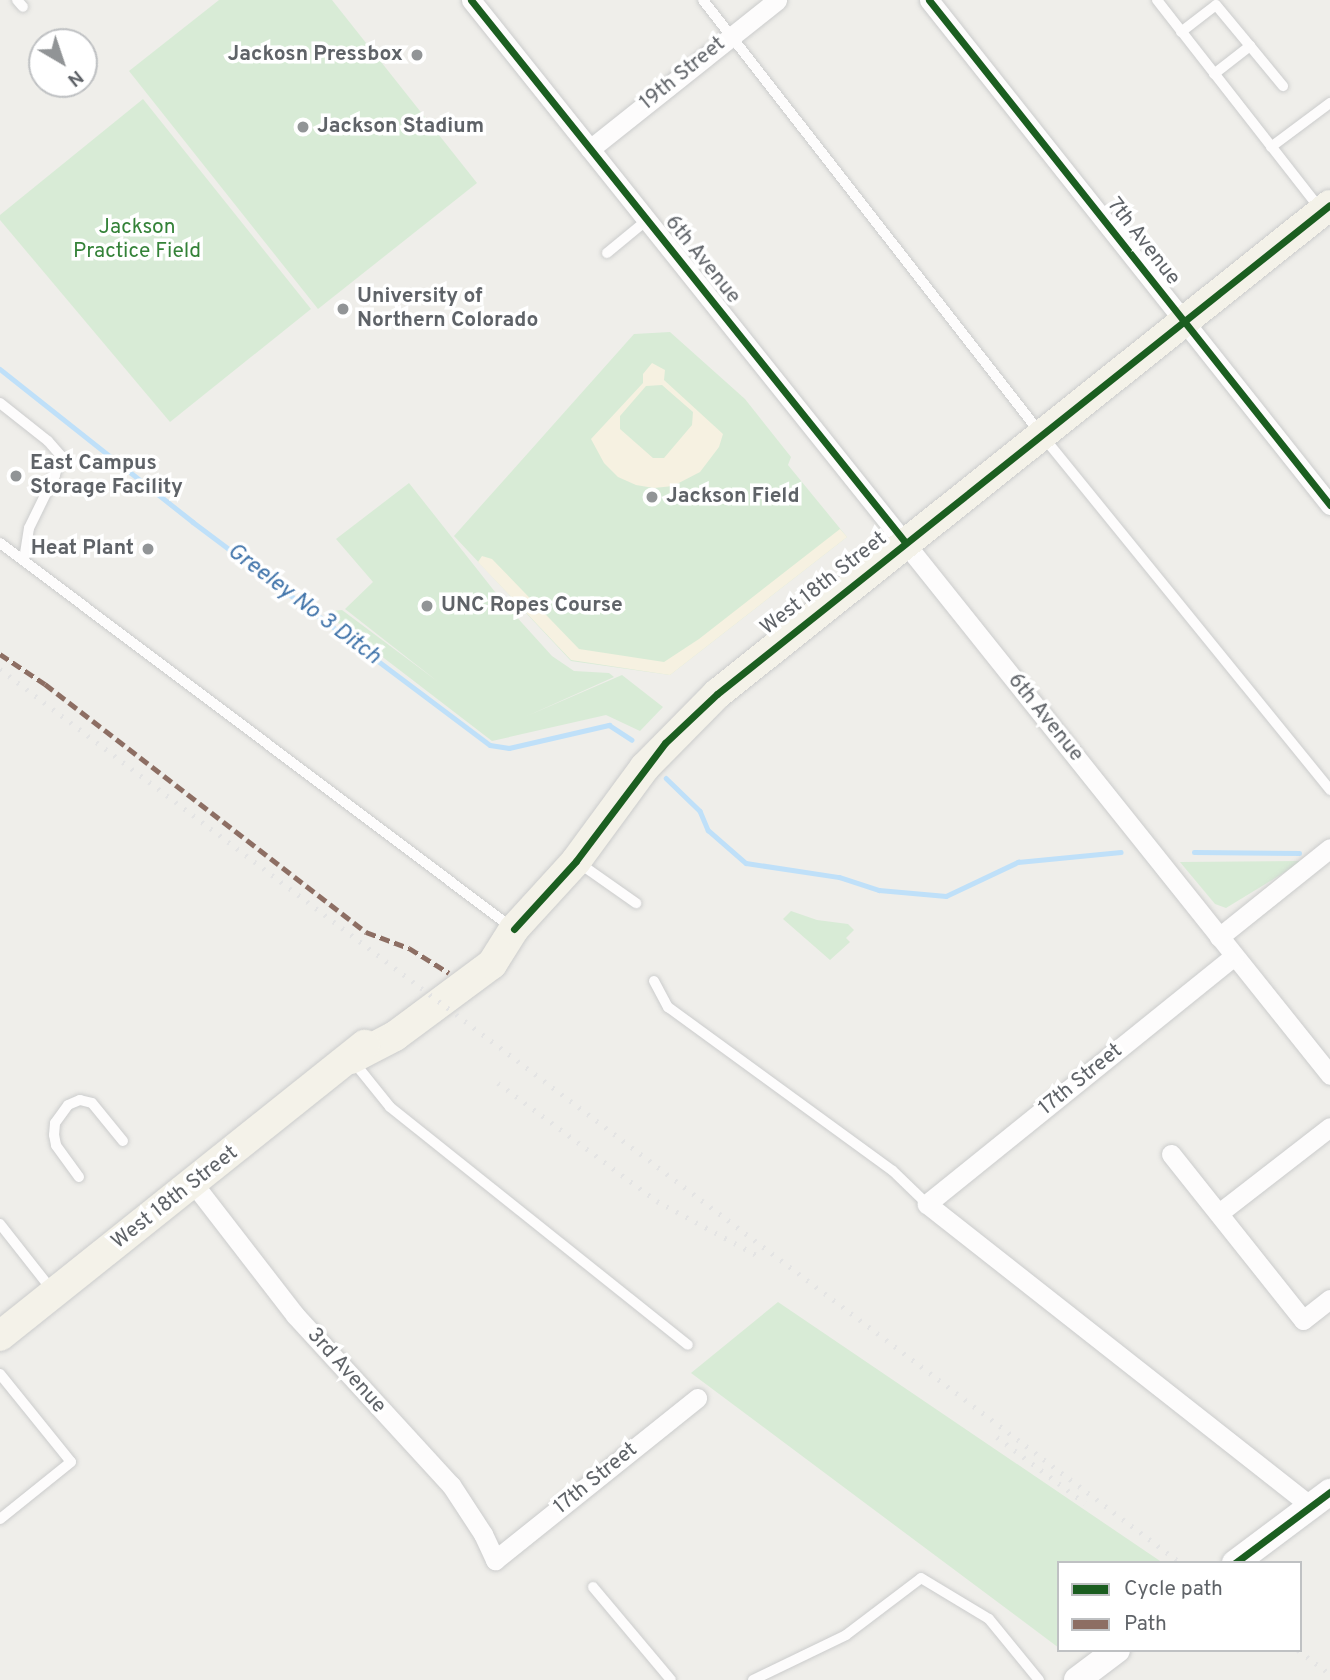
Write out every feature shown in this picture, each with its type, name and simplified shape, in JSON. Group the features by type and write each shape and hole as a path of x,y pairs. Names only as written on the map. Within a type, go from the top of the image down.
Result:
{"main road":[{"name":"West 18th Street","path":"0,1336 351,1059 395,1036 492,964 514,929 576,861 665,743 756,661 1184,321 1327,213"},
{"path":"1239,1561 1321,1499"},
{"path":"1077,1680 1114,1652"}],"street":[{"name":"6th Avenue","path":"471,0 1330,1075"},
{"name":"19th Street","path":"590,149 777,0"},
{"name":"7th Avenue","path":"929,0 1330,505"},
{"path":"1219,937 1330,848"},
{"name":"17th Street","path":"927,1204 1234,956"},
{"path":"1219,1213 1330,1127"},
{"path":"1171,1153 1303,1320 1330,1299"},
{"name":"3rd Avenue","path":"193,1183 295,1315 451,1485 483,1534 495,1560"},
{"path":"927,1204 1321,1499"},
{"name":"17th Street","path":"495,1560 697,1398"}],"lane":[{"path":"703,0 1041,434 1330,790"},
{"path":"1157,0 1271,147 1327,213"},
{"path":"1181,32 1218,2 1250,47 1283,86"},
{"path":"1214,74 1250,47"},
{"path":"1271,147 1330,103"},
{"path":"607,253 647,220"},
{"path":"0,403 48,441 60,455 55,475 29,528 24,561"},
{"path":"0,544 514,929"},
{"path":"576,861 636,903"},
{"path":"654,981 668,1007 893,1171 927,1204"},
{"path":"351,1059 390,1107 688,1345"},
{"path":"79,1177 56,1145 54,1135 55,1123 68,1105 80,1100 92,1103 123,1141"},
{"path":"0,1224 54,1293"},
{"path":"0,1374 71,1462 0,1519"},
{"path":"753,1680 846,1635 921,1577 989,1619 1039,1680"},
{"path":"593,1587 671,1680"}],"green space":[{"name":"Jackson Stadium","path":"219,0 332,0 477,183 318,309 129,71"},
{"name":"Jackson Practice Field","path":"143,99 311,309 170,422 0,220 0,215"},
{"name":"Jackson Field","path":"670,332 745,399 791,457 788,465 847,537 670,675 571,661 454,536 634,334"},
{"name":"UNC Ropes Course","path":"409,483 503,602 552,656 574,671 609,673 614,677 527,716 622,675 663,707 640,731 606,715 492,741 324,612 342,610 437,681 345,609 373,582 336,539"},
{"path":"1303,861 1226,908 1215,904 1180,862"},
{"path":"791,911 817,920 848,924 854,930 846,938 850,942 830,960 783,919"},
{"path":"778,1302 1160,1561 1057,1561 1057,1647 691,1373"}],"sand":[{"path":"652,363 665,370 664,380 723,434 719,447 700,472 673,486 654,488 636,485 618,477 604,463 591,439 643,383 643,374","holes":["662,385 693,412 692,425 664,458 653,458 620,429 620,416 646,386"]},
{"path":"840,529 847,537 670,675 571,660 478,562 482,556 492,559 579,649 664,662 699,639"}],"waterway":[{"name":"Greeley No 3 Ditch","path":"0,369 193,522 490,745 509,748 609,725 632,740"},
{"name":"Greeley No 3 Ditch","path":"666,778 700,811 708,830 746,863 839,877 879,890 946,896 1018,862 1121,852"},
{"name":"Greeley No 3 Ditch","path":"1194,852 1299,853"}],"railway":[{"path":"0,669 1178,1561"},
{"path":"498,1083 657,1201 762,1258"},
{"path":"997,1437 1085,1503"},
{"path":"1301,1652 1330,1674"}],"marked path":[{"path":"0,654 45,684 366,932 409,948 449,973"}],"cycle path":[{"path":"471,0 905,542"},
{"path":"929,0 1330,505"},
{"path":"514,929 576,861 665,743 717,694 1330,205"},
{"path":"1238,1561 1330,1492"}],"place":[{"name":"Jackosn Pressbox","path":"417,55"},
{"name":"Jackson Stadium","path":"303,127"},
{"name":"University of Northern Colorado","path":"343,309"},
{"name":"East Campus Storage Facility","path":"16,476"},
{"name":"Jackson Field","path":"652,497"},
{"name":"Heat Plant","path":"148,549"},
{"name":"UNC Ropes Course","path":"427,606"}]}
